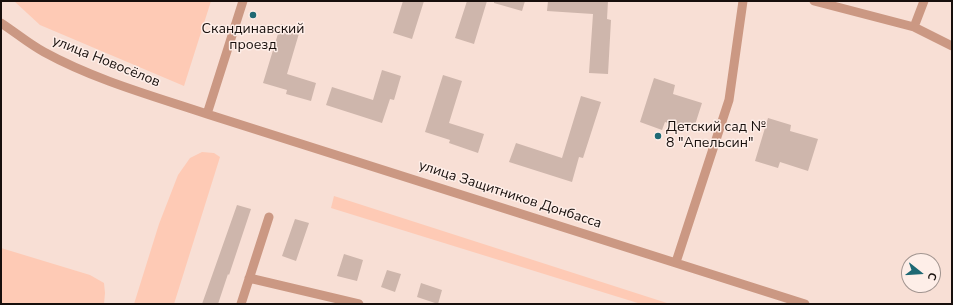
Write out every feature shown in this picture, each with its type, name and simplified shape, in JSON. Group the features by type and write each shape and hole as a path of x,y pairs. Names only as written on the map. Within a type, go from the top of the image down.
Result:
{"street":[{"path":"207,114 243,1"},
{"path":"676,262 729,100 743,1"},
{"path":"814,1 914,27 952,46"},
{"path":"914,27 924,1"},
{"name":"улица Новосёлов","path":"1,23 43,52 65,63 125,86 207,114"},
{"name":"улица Защитников Донбасса","path":"207,114 805,304"},
{"path":"241,304 269,217"},
{"path":"249,278 359,304"}],"shaded area":[{"path":"14,1 211,1 184,86 40,25"},
{"path":"202,152 214,153 220,157 174,304 134,304 159,224 178,175 190,158"},
{"path":"334,196 670,304 641,304 331,208"},
{"path":"1,248 90,275 104,283 104,304 1,304"}],"building":[{"path":"403,1 424,1 412,39 393,33"},
{"path":"467,1 487,1 474,44 455,38"},
{"path":"494,1 525,1 522,11 494,3"},
{"path":"548,1 608,1 607,19 611,20 608,74 589,73 593,14 547,11"},
{"path":"281,24 300,30 287,74 316,83 311,101 286,94 287,90 263,83"},
{"path":"382,70 401,76 394,100 390,99 382,123 326,105 332,87 373,100"},
{"path":"443,75 462,81 449,123 484,134 478,153 449,143 450,140 425,132"},
{"path":"654,78 675,85 673,94 702,103 693,131 665,122 662,130 640,122"},
{"path":"581,96 601,102 583,158 579,157 572,182 509,162 516,143 562,158"},
{"path":"768,118 791,125 790,131 818,139 808,171 780,162 778,168 755,161"},
{"path":"237,205 251,209 229,275 228,274 218,304 202,304"},
{"path":"295,219 309,223 296,261 282,256"},
{"path":"344,254 363,260 357,281 337,276"},
{"path":"387,270 401,274 395,292 381,287"},
{"path":"421,283 442,290 438,304 417,297"}],"place":[{"name":"Скандинавский проезд","path":"253,15"},
{"name":"Детский сад № 8 \"Апельсин\"","path":"658,136"}]}
